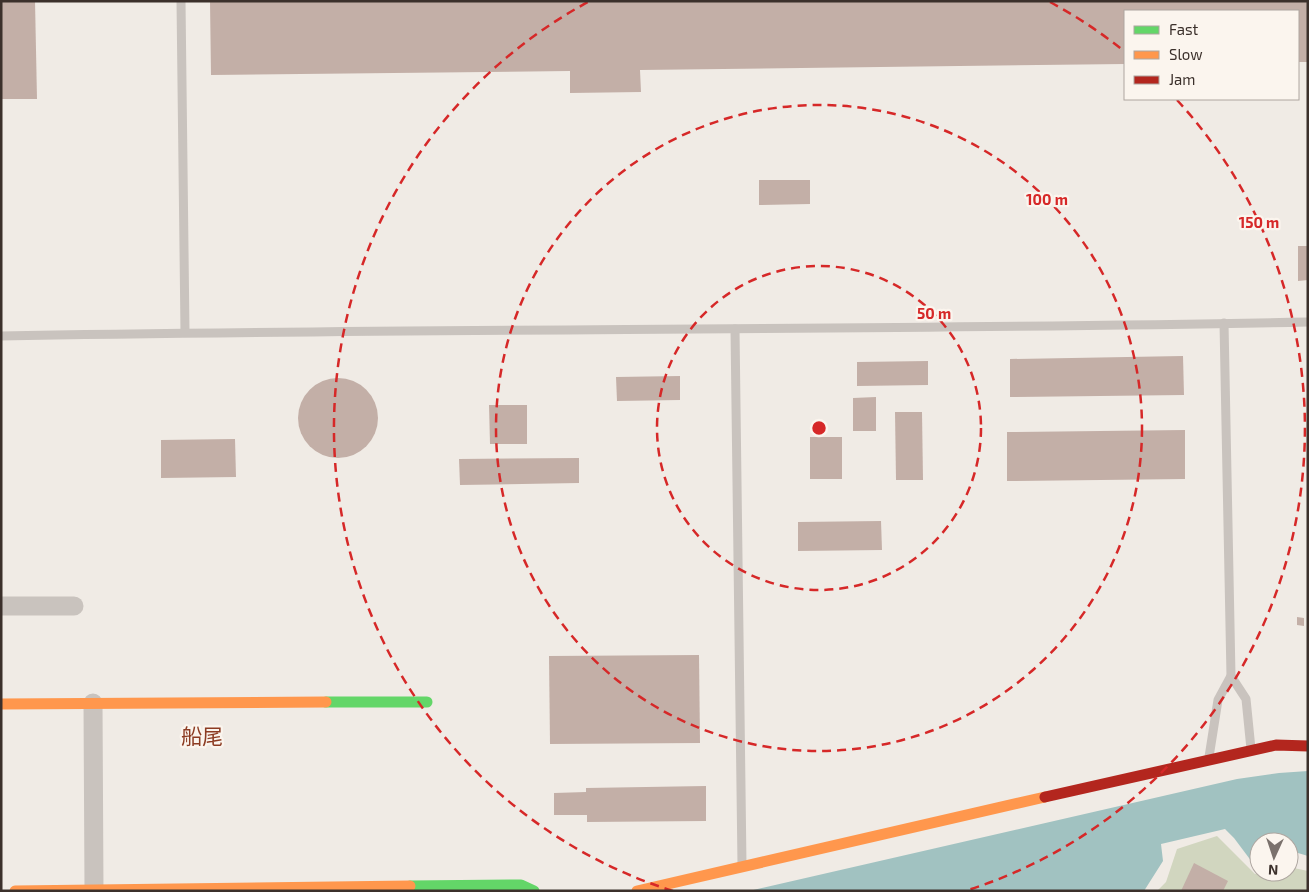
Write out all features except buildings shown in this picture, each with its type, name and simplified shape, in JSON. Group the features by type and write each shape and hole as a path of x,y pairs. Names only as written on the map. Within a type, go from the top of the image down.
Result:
{"street":[{"path":"1,606 74,606"},
{"path":"93,702 94,890"},
{"path":"1,704 93,702 427,702"},
{"path":"637,891 742,865 1208,759 1276,746 1308,746"},
{"path":"15,891 521,886 534,891"}],"lane":[{"path":"181,1 185,332"},
{"path":"1,336 185,332 735,329 1308,322"},
{"path":"1208,759 1218,700 1231,676 1224,323"},
{"path":"735,329 742,865"},
{"path":"1231,676 1246,699 1251,750"}],"green space":[{"path":"1217,836 1249,868 1249,882 1299,882 1299,869 1308,871 1308,891 1157,891 1166,882 1177,849"}],"water":[{"path":"1308,771 1308,856 1299,853 1299,832 1249,832 1249,858 1225,829 1161,844 1163,861 1144,891 749,891 1237,779"}],"traffic: fast":[{"path":"326,702 427,702"},
{"path":"410,886 521,885 534,891"}],"traffic: slow":[{"path":"1,704 326,702"},
{"path":"637,891 1045,797"},
{"path":"15,891 410,886"}],"traffic: jam":[{"path":"1045,797 1276,745 1308,746"}],"district":[{"name":"船尾","path":"202,735"}]}
